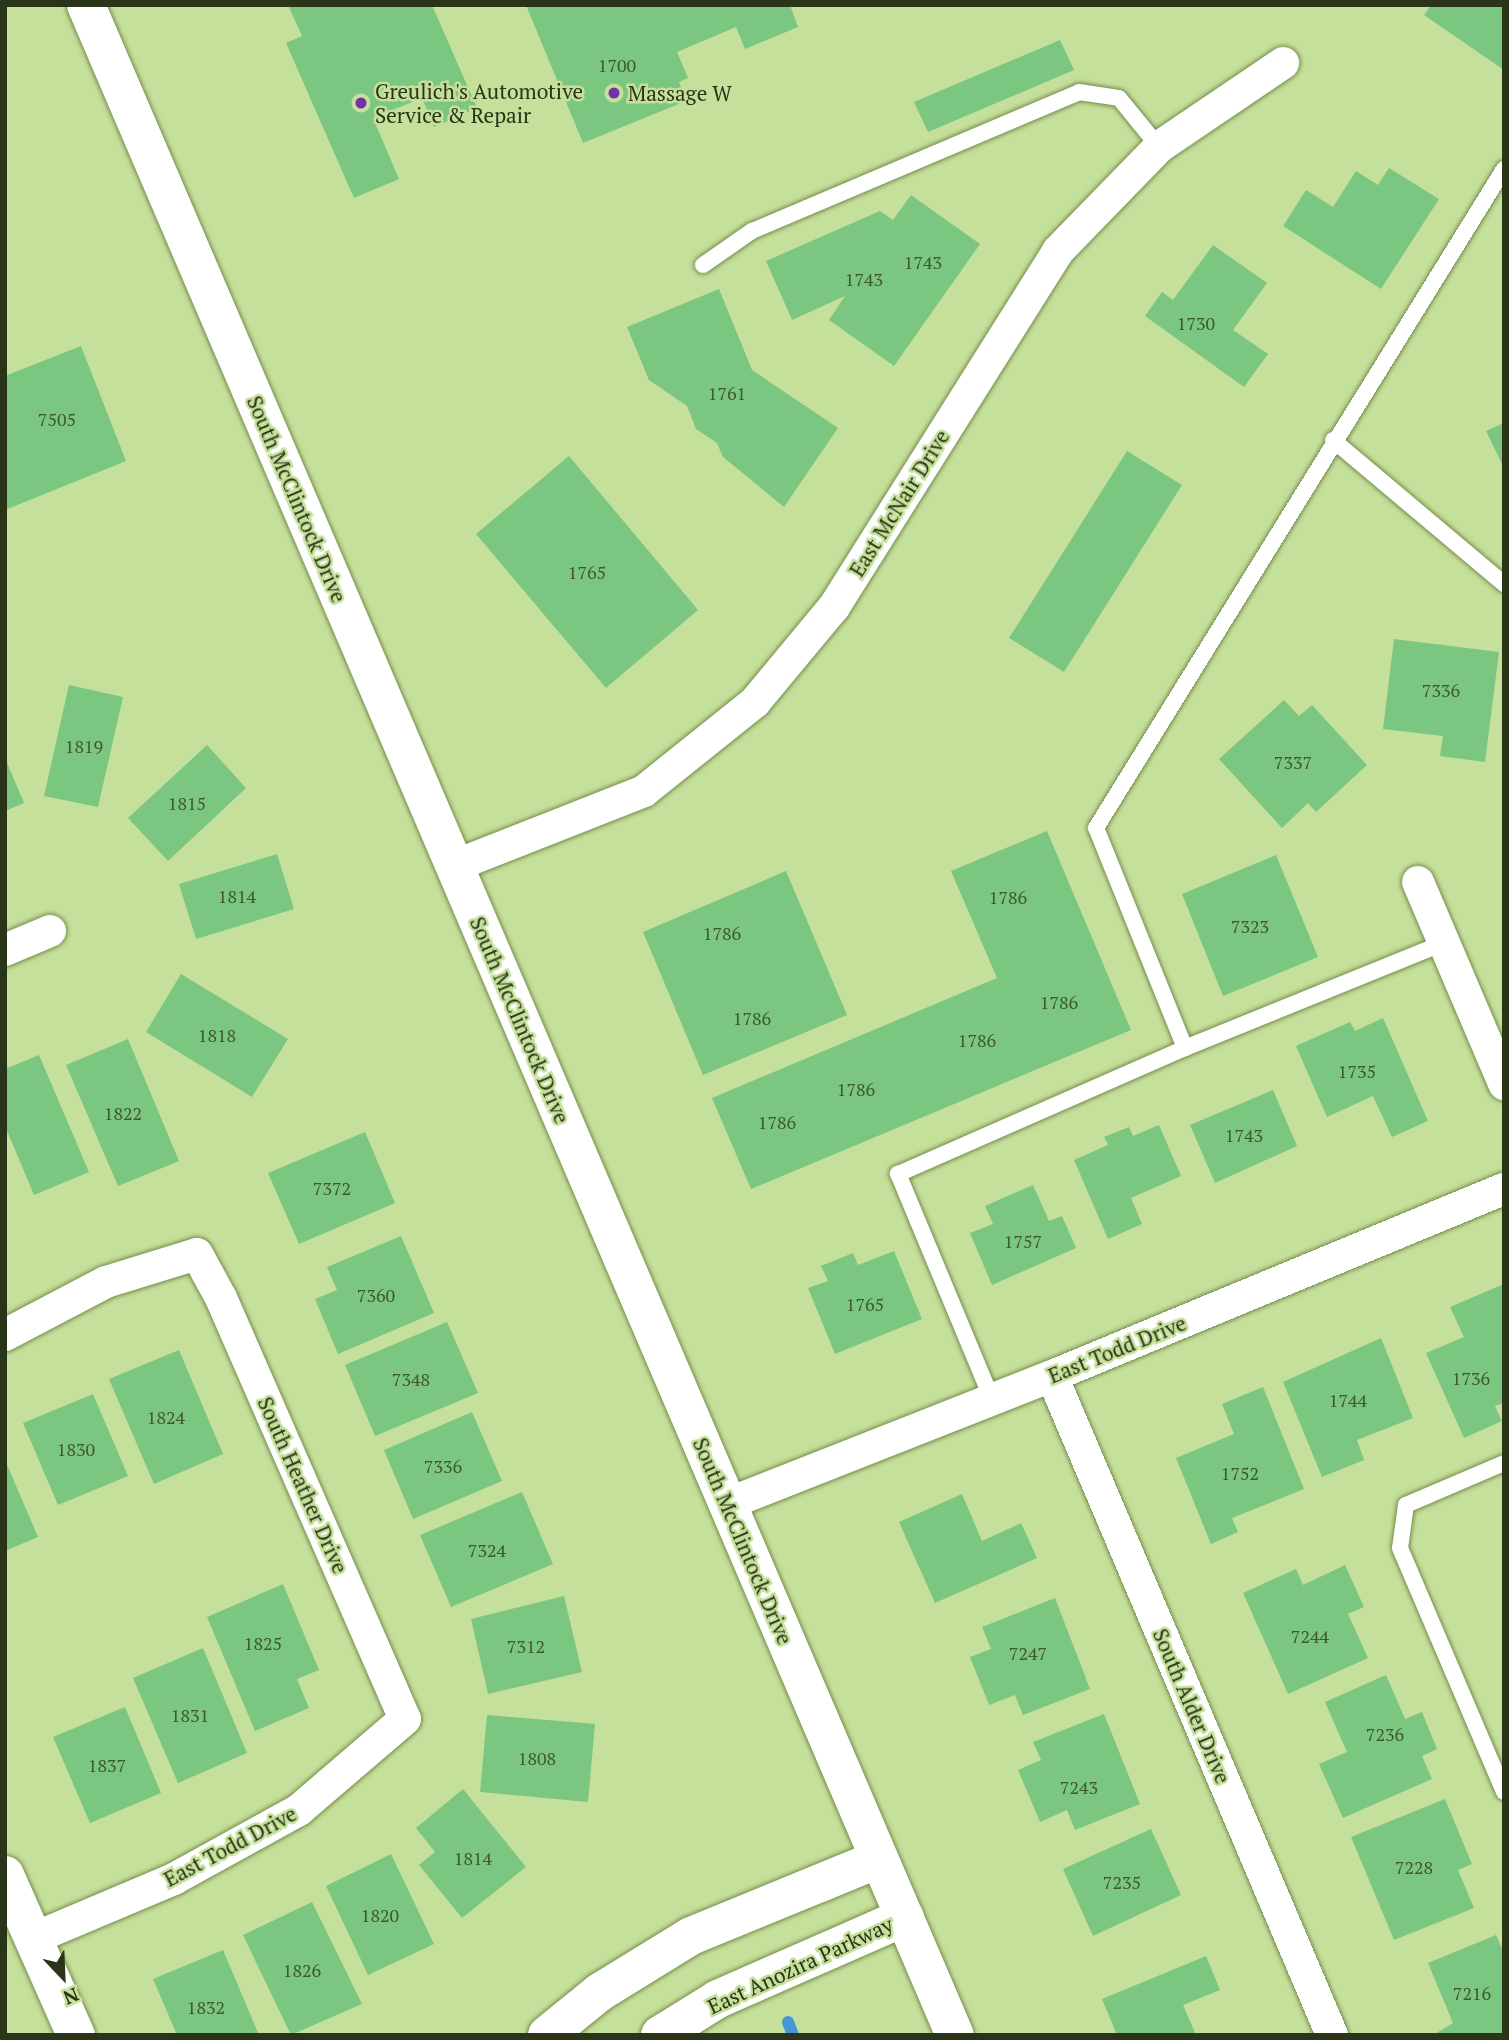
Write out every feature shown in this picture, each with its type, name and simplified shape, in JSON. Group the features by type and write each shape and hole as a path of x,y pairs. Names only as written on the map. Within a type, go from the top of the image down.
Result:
{"main road":[{"name":"South McClintock Drive","path":"86,5 955,2035"},
{"path":"547,2035 600,1992 691,1936 879,1859"},
{"path":"5,1875 76,2035"},
{"name":"East Anozira Parkway","path":"660,2035 719,1999 905,1917"}],"street":[{"name":"East McNair Drive","path":"454,866 644,791 755,702 834,607 1058,251 1159,147 1283,63"},
{"path":"1418,882 1504,1084"},
{"path":"5,950 50,931"},
{"name":"East Todd Drive","path":"727,1504 1052,1376 1504,1189"},
{"name":"South Heather Drive","path":"5,1335 106,1282 197,1254 221,1298 405,1719"},
{"name":"South Alder Drive","path":"1052,1376 1332,2035"},
{"name":"East Todd Drive","path":"34,1938 173,1879 299,1811 405,1719"}],"lane":[{"path":"703,265 752,231 1079,92 1119,98 1159,147"},
{"path":"1185,1048 1096,828 1333,440 1504,169"},
{"path":"1333,440 1504,584"},
{"path":"991,1398 898,1174 1185,1048 1444,943"},
{"path":"1504,1463 1406,1505 1400,1548 1504,1792"}],"building":[{"name":"Greulich's Automotive Service & Repair","path":"288,5 432,5 477,108 434,127 422,98 373,118 399,179 354,198 286,43 302,36"},
{"path":"526,5 790,5 798,27 745,49 736,27 677,52 688,78 679,82 686,101 583,143"},
{"path":"1431,5 1504,5 1504,70 1424,15"},
{"path":"1060,40 1074,70 928,132 914,102"},
{"path":"1389,168 1439,199 1381,289 1283,226 1306,190 1333,207 1356,171 1378,185"},
{"path":"911,195 980,244 894,366 829,320 845,296 792,320 766,261 880,211 893,220"},
{"path":"1213,245 1267,283 1233,330 1268,354 1244,387 1145,316 1162,292 1173,300"},
{"path":"719,289 752,370 838,428 784,507 723,457 717,443 696,429 687,406 649,380 627,327"},
{"path":"81,346 126,461 5,510 5,376"},
{"path":"1504,423 1504,468 1486,431"},
{"path":"1127,451 1182,485 1064,672 1009,638"},
{"path":"569,456 698,610 606,688 476,534"},
{"path":"1394,639 1499,652 1485,762 1440,756 1443,736 1383,729"},
{"path":"69,685 123,697 98,807 44,796"},
{"path":"1284,700 1299,716 1312,705 1367,765 1316,812 1308,803 1282,828 1219,759"},
{"path":"207,745 246,788 168,861 128,818"},
{"path":"5,758 24,803 5,811"},
{"path":"1047,831 1131,1030 751,1189 712,1098 997,978 951,871"},
{"path":"277,854 294,909 196,939 179,884"},
{"path":"1276,855 1318,957 1223,996 1182,894"},
{"path":"786,871 847,1015 703,1075 643,932"},
{"path":"181,974 288,1039 252,1097 146,1032"},
{"path":"1383,1018 1428,1121 1392,1137 1373,1096 1327,1117 1296,1046 1350,1022 1355,1031"},
{"path":"128,1039 179,1161 118,1186 66,1065"},
{"path":"39,1055 89,1172 34,1195 5,1126 5,1069"},
{"path":"1273,1090 1297,1146 1215,1183 1190,1125"},
{"path":"1159,1125 1181,1176 1131,1198 1142,1224 1108,1239 1074,1160 1108,1145 1104,1137 1129,1127 1133,1136"},
{"path":"365,1132 395,1203 299,1244 268,1173"},
{"path":"1033,1185 1049,1221 1062,1216 1076,1248 992,1285 970,1233 993,1224 985,1206"},
{"path":"401,1236 434,1313 338,1354 315,1299 337,1290 327,1267"},
{"path":"894,1251 922,1319 835,1354 808,1288 828,1281 821,1266 853,1253 858,1265"},
{"path":"1504,1284 1504,1403 1495,1406 1502,1421 1464,1438 1426,1353 1464,1337 1450,1307"},
{"path":"447,1322 478,1393 375,1436 345,1365"},
{"path":"1381,1338 1413,1418 1357,1440 1364,1460 1322,1477 1283,1382"},
{"path":"179,1350 223,1454 154,1484 109,1379"},
{"path":"1263,1387 1304,1489 1232,1518 1238,1532 1211,1544 1176,1458 1234,1434 1222,1404"},
{"path":"93,1394 128,1476 58,1505 23,1423"},
{"path":"472,1412 502,1481 413,1519 384,1450"},
{"path":"5,1460 38,1537 5,1551"},
{"path":"522,1492 553,1564 451,1607 420,1535"},
{"path":"962,1494 982,1541 1021,1523 1037,1558 935,1603 899,1522"},
{"path":"1345,1565 1364,1607 1348,1614 1368,1658 1288,1694 1243,1593 1296,1569 1303,1585"},
{"path":"283,1584 319,1670 297,1679 309,1708 255,1731 207,1617"},
{"path":"564,1596 582,1672 488,1694 471,1619"},
{"path":"1055,1598 1090,1689 1023,1715 1015,1695 989,1705 970,1657 991,1649 982,1627"},
{"path":"203,1648 247,1753 178,1783 133,1678"},
{"path":"1386,1675 1405,1719 1422,1712 1437,1749 1422,1756 1432,1779 1343,1818 1319,1764 1347,1752 1325,1702"},
{"path":"125,1707 161,1793 90,1823 53,1737"},
{"path":"1104,1714 1140,1804 1075,1830 1067,1810 1040,1822 1018,1770 1041,1760 1033,1742"},
{"path":"487,1715 595,1724 588,1802 480,1792"},
{"path":"463,1789 526,1867 462,1918 419,1865 435,1852 416,1828"},
{"path":"1445,1799 1472,1864 1458,1870 1474,1908 1394,1940 1351,1837"},
{"path":"1151,1829 1181,1895 1093,1936 1063,1869"},
{"path":"391,1854 434,1944 368,1975 326,1886"},
{"path":"312,1902 362,2004 291,2035 243,1935"},
{"path":"1496,1935 1504,1953 1504,2035 1433,2035 1453,2023 1428,1963"},
{"path":"223,1950 259,2035 177,2035 153,1979"},
{"path":"1206,1956 1220,1990 1183,2005 1196,2035 1117,2035 1102,1999"}],"waterway":[{"path":"788,2022 793,2035"}],"place":[{"name":"Massage W","path":"614,93"},
{"name":"Greulich's Automotive Service & Repair","path":"361,103"}]}
